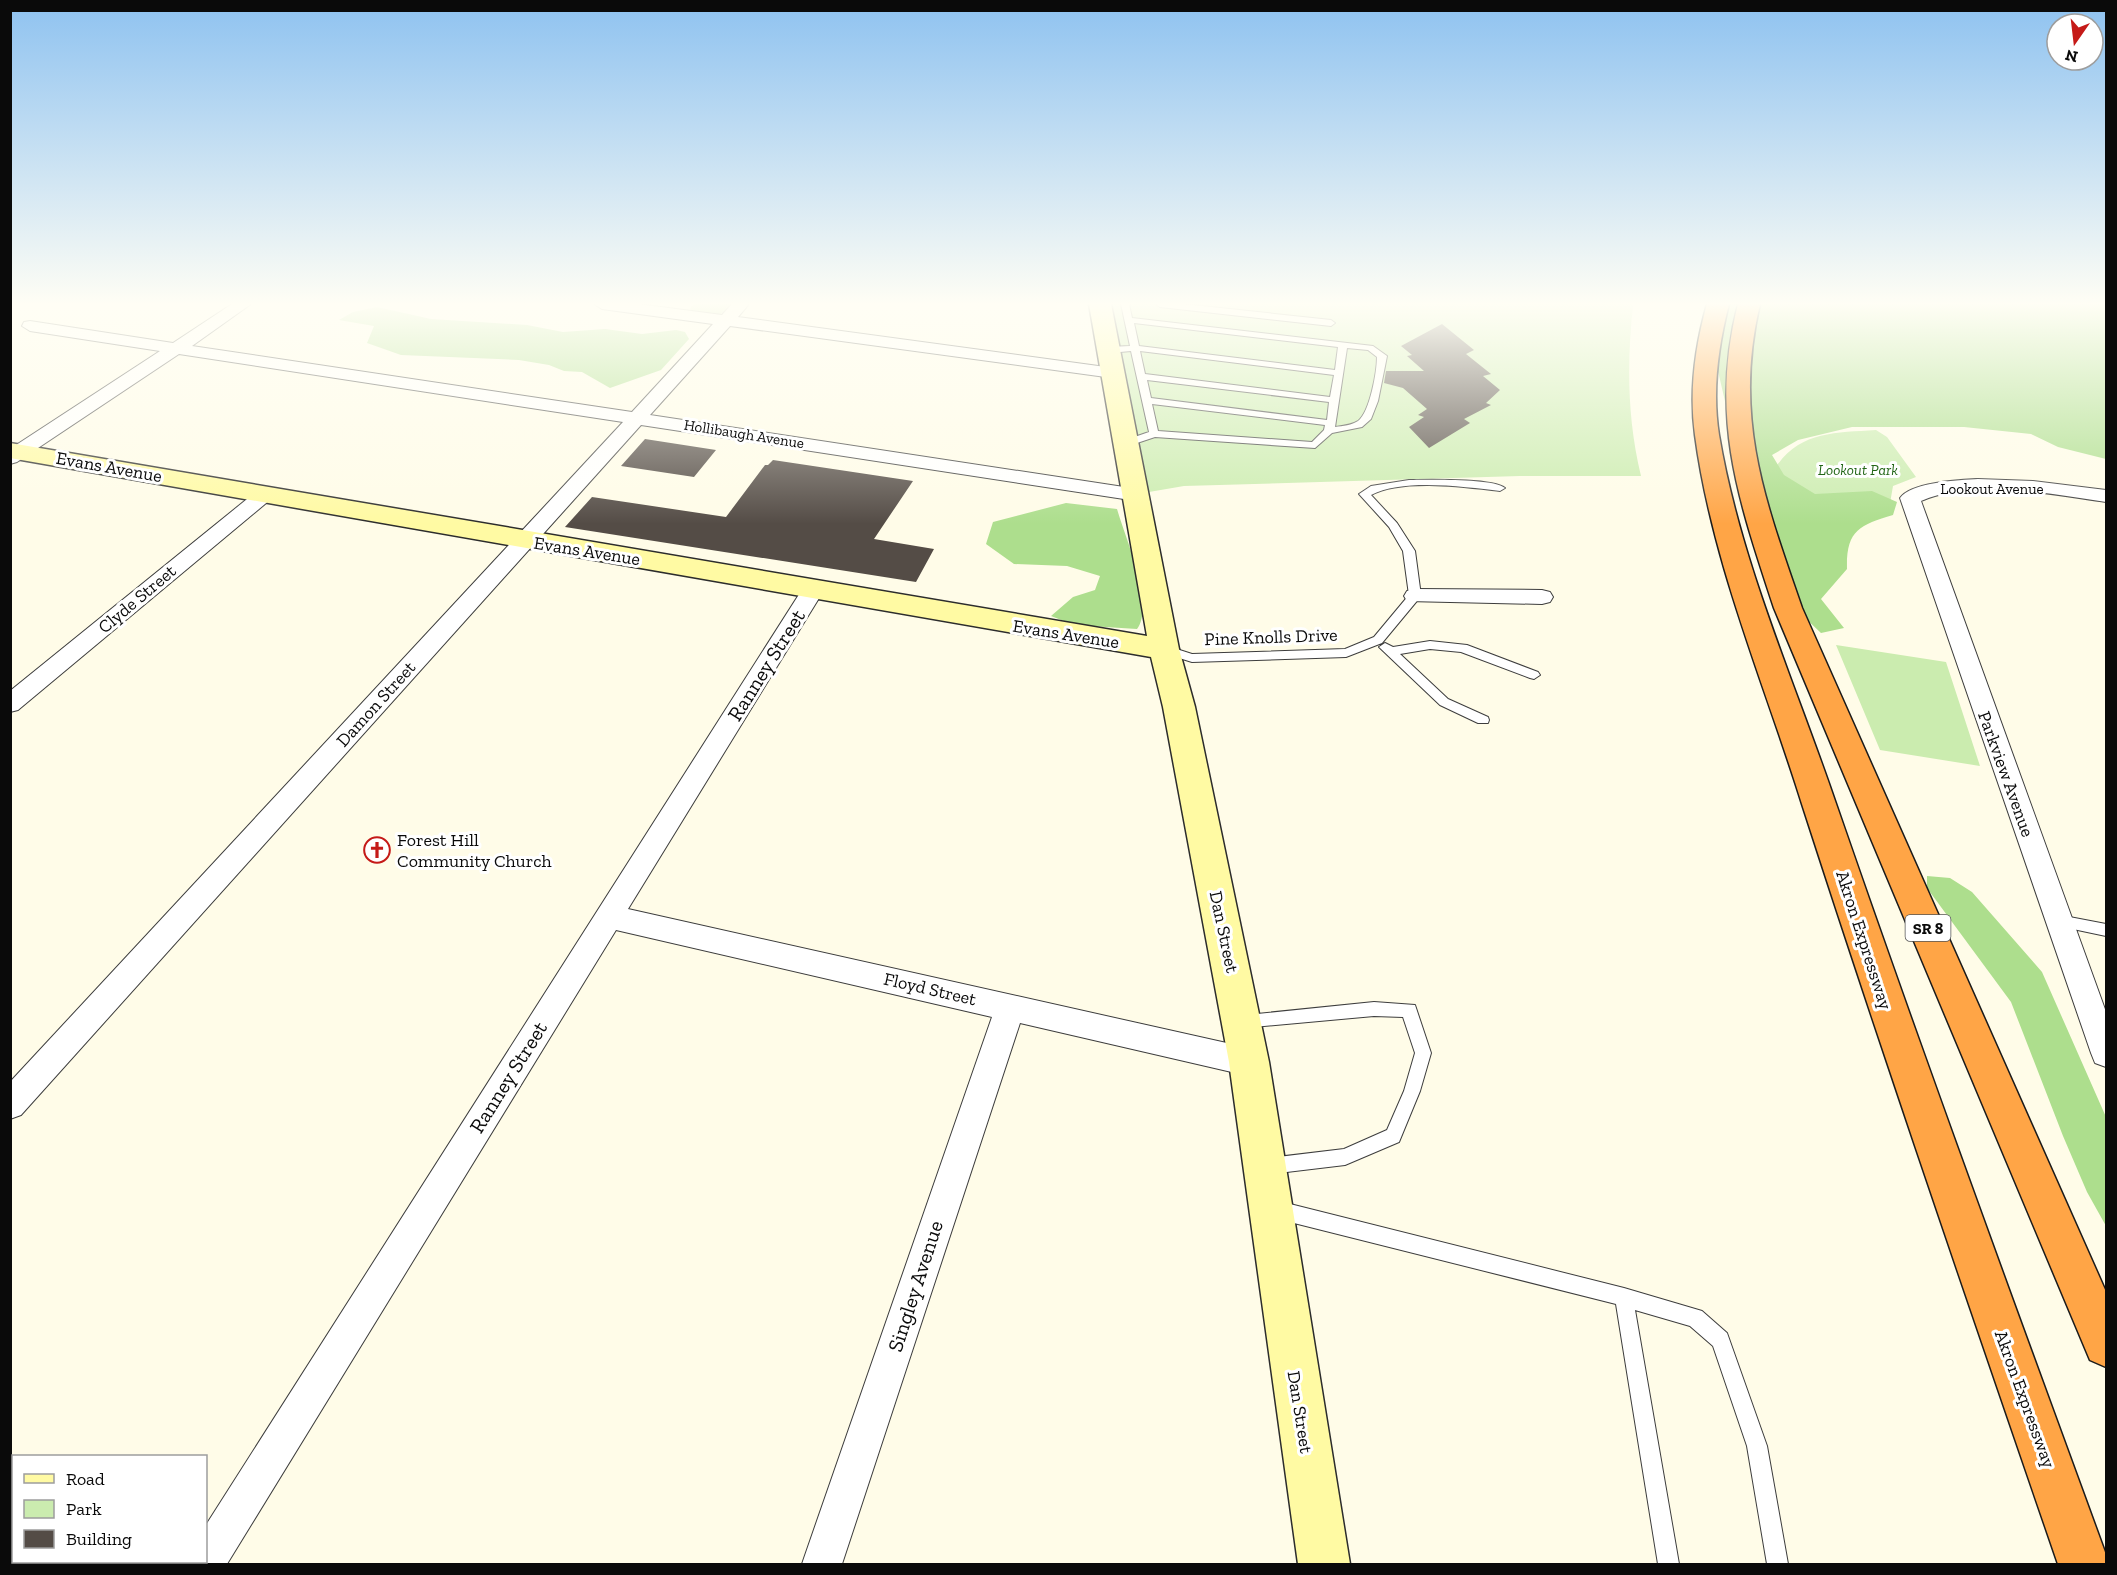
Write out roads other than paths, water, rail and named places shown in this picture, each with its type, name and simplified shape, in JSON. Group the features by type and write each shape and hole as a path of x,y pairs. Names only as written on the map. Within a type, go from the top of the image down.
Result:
{"highway":[{"name":"Akron Expressway","path":"1706,378 1706,432 1721,507 1751,604 1877,981 2084,1564"},
{"name":"SR 8","path":"1738,378 1738,429 1755,510 1788,608 2022,1143 2106,1344"},
{"path":"2022,1143 2048,1196 2106,1299"}],"street":[{"path":"14,454 132,378"},
{"name":"Hollibaugh Avenue","path":"368,378 1137,495"},
{"name":"Damon Street","path":"10,1105 674,378"},
{"name":"Dan Street","path":"1114,378 1164,649 1250,1062 1324,1564"},
{"name":"Evans Avenue","path":"14,454 1164,649"},
{"name":"Lookout Avenue","path":"1914,496 1927,490 1999,486 2044,488 2106,496"},
{"name":"Clyde Street","path":"10,705 264,495"},
{"name":"Parkview Avenue","path":"1914,496 1910,498 1911,506 2106,1053"},
{"name":"Ranney Street","path":"207,1559 813,590"},
{"path":"1415,596 1542,597"},
{"name":"Floyd Street","path":"610,917 1250,1062"},
{"name":"Singley Avenue","path":"822,1564 1010,1007"}],"lane":[{"path":"1141,378 1154,434"},
{"path":"1153,378 1335,400"},
{"path":"1127,442 1154,434 1315,445 1330,427 1338,378"},
{"path":"1146,400 1330,427 1356,427 1371,415 1380,378"},
{"path":"1415,596 1409,551 1393,525 1364,494 1374,487 1395,484 1456,484 1500,488"},
{"name":"Pine Knolls Drive","path":"1164,649 1192,657 1346,653 1378,640 1415,596"},
{"path":"1378,640 1444,702 1483,720"},
{"path":"1390,652 1430,645 1463,648 1534,675"},
{"path":"2059,921 2106,930"},
{"path":"1242,1021 1374,1009 1409,1010 1423,1053 1412,1091 1394,1136 1345,1157 1264,1167"},
{"path":"1270,1208 1624,1297 1695,1318 1720,1340 1757,1446 1778,1564"},
{"path":"1624,1297 1668,1564"}],"place":[{"name":"Forest Hill Community Church","path":"377,850"}],"park label":[{"name":"Lookout Park","path":"1858,470"}]}
